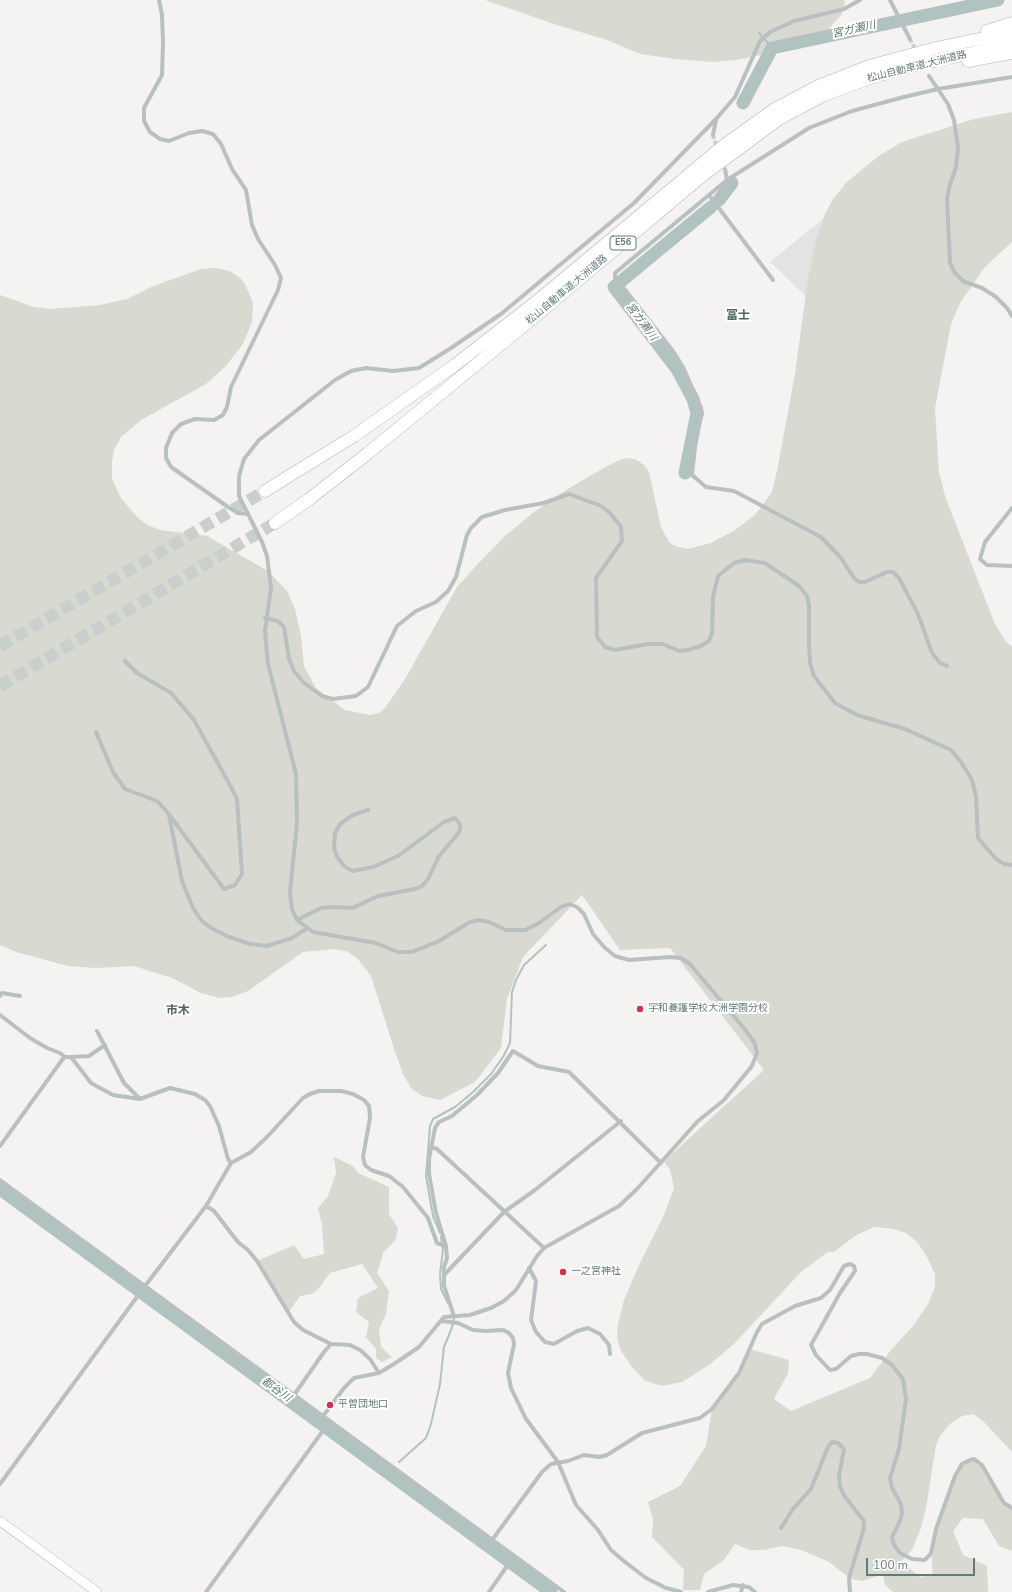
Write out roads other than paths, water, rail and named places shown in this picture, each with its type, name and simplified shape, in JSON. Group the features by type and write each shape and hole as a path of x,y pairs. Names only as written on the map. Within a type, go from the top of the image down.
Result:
{"highway":[{"path":"869,66 907,52 1012,23"},
{"name":"松山自動車道;大洲道路","path":"265,491 354,436 455,365 536,302 717,151 752,124 801,95 835,78 869,66 936,48 1012,32"},
{"name":"松山自動車道;大洲道路","path":"275,523 308,500 367,454 729,155 779,119 800,107 873,76 1012,44"},
{"path":"840,89 948,65 1012,53"}],"street":[{"path":"159,0 162,16 162,75 144,108 144,122 150,132 160,139 169,141 189,133 202,131 213,134 221,144 232,169 246,190 252,225 258,239 275,265 281,278 278,290 231,387 227,407 223,414 214,420 195,419 181,424 172,433 166,448 166,458 171,467 228,507 238,513 248,514"},
{"path":"323,1416 344,1388 354,1378 379,1373 419,1347 444,1317 470,1315 491,1308 504,1301 516,1290 529,1268 544,1248 619,1206 661,1163 698,1121 724,1100 752,1066 757,1053 755,1044 747,1032 690,964 681,958 670,957 629,960 615,956 604,947 593,934 584,914 577,907 569,904 561,907 539,923 526,930 506,930 489,922 479,920 470,922 439,941 412,952 398,952 376,943 313,932 306,929 297,920 292,909 290,892 297,823 296,774 268,664 265,618 271,588 267,556 240,496 239,476 244,459 259,440 335,380 351,371 366,368 405,371 419,368 501,314 634,203 716,119 735,97 760,41 770,32 794,21 844,9 860,0"},
{"path":"890,0 910,39"},
{"path":"929,76 948,104 954,120 958,148 956,167 949,188 948,200 950,263 955,273 963,281 982,288 996,297 1008,308 1012,316"},
{"path":"947,666 940,664 932,652 918,614 899,578 893,572 886,572 865,582 859,582 854,578 841,558 821,537 734,491 706,487 692,475 697,428 702,414 701,408 683,367 615,277 615,273 727,180 809,128 852,111 938,89 1012,77"},
{"path":"713,135 716,119"},
{"path":"724,169 727,180"},
{"path":"708,195 772,280"},
{"path":"265,618 278,621 284,627 290,659 294,671 303,682 322,696 333,699 356,696 368,687 397,626 416,611 436,602 448,591 456,577 467,535 482,517 505,510 544,503 569,494 601,506 610,513 621,527 622,541 596,578 597,637 605,647 615,650 648,644 663,644 684,650 701,646 709,641 712,633 713,596 718,576 734,563 745,560 765,563 799,586 807,596 809,606 810,663 814,676 835,703 857,715 905,729 951,750 961,762 972,780 976,796 978,838 996,859 1004,864 1012,865"},
{"path":"1012,508 985,542 980,559 987,565 1012,566"},
{"path":"96,732 113,772 125,789 157,801 168,812 224,889 235,885 242,874 237,799 194,720 171,693 137,673 125,661"},
{"path":"297,920 321,908 353,908 378,896 415,889 422,886 428,879 438,856 458,836 460,830 460,824 455,818 444,822 398,856 373,868 353,871 345,867 337,857 334,847 335,833 340,824 353,815 368,810"},
{"path":"168,812 182,881 193,908 201,920 210,928 250,944 267,946 292,938 306,929"},
{"path":"0,996 2,993 20,996"},
{"path":"0,1015 30,1038 65,1057"},
{"path":"97,1032 124,1083 140,1099"},
{"path":"0,1146 65,1057 89,1056 105,1045"},
{"path":"454,1316 444,1286 447,1258 436,1213 429,1174 431,1147 439,1122 452,1116 477,1095 498,1073 513,1051 538,1066 569,1072 621,1121 661,1163"},
{"path":"70,1056 91,1082 103,1091 113,1095 140,1099 170,1088 195,1094 205,1100 210,1106 219,1126 230,1163"},
{"path":"0,1484 139,1294 206,1206 230,1163 251,1152 303,1098 310,1094 319,1091 341,1091 353,1094 364,1100 369,1106 370,1118 363,1157 365,1165 371,1170 389,1176 403,1187 428,1218 434,1238 443,1245"},
{"path":"444,1275 504,1212 535,1190 621,1121"},
{"path":"431,1147 437,1149 544,1248"},
{"path":"0,1180 144,1288 294,1395 492,1540 513,1558 564,1592"},
{"path":"206,1206 214,1211 238,1242 248,1250 257,1261 294,1322 303,1330 331,1344 350,1345 360,1350 370,1359 379,1373"},
{"path":"492,1540 542,1472 551,1464 568,1461 584,1455 599,1457 607,1455 642,1433 700,1418 715,1404 739,1373 762,1324 795,1306 821,1298 830,1290 844,1266 850,1264 854,1266 855,1271 840,1293 811,1345 816,1355 830,1370 836,1370 851,1356 867,1354 882,1358 892,1365 903,1379 906,1399 899,1448 890,1478 892,1488 901,1504 902,1513 900,1521 892,1537 894,1545 900,1553 912,1559 924,1560 927,1558 931,1553 936,1528 955,1476 962,1464 968,1461 974,1460 982,1465 1004,1503 1012,1508"},
{"path":"529,1268 536,1281 532,1320 536,1332 545,1342 554,1344 577,1331 588,1328 600,1334 610,1345 610,1354"},
{"path":"442,1321 458,1323 473,1330 503,1330 513,1338 514,1344 508,1373 511,1388 526,1420 558,1462 576,1505 598,1530 611,1550 646,1578 666,1588 681,1592"},
{"path":"294,1395 331,1344"},
{"path":"206,1592 329,1422"},
{"path":"782,1528 793,1509 811,1490 828,1447 832,1442 838,1443 844,1449 839,1476 840,1487 845,1497 864,1521 864,1528 849,1578 850,1592"},
{"path":"0,1522 97,1592"},
{"path":"488,1592 513,1558"},
{"path":"708,1592 733,1585 743,1585 749,1587 755,1592"},
{"path":"741,1592 743,1585"}],"waterway":[{"name":"宮ガ瀬川","path":"743,103 772,48 998,0"},
{"path":"759,33 772,48"},
{"name":"宮ガ瀬川","path":"719,200 732,183"},
{"name":"宮ガ瀬川","path":"685,473 697,413 693,399 677,369 614,287 711,207"},
{"path":"440,1233 433,1216 426,1176 430,1126 433,1119 455,1107 473,1092 491,1074 503,1057 510,1043 512,992 516,980 524,965 546,945"},
{"name":"都谷川","path":"0,1189 551,1592"},
{"path":"441,1237 443,1249 440,1274 441,1289 448,1303"},
{"path":"399,1462 426,1438 431,1424 440,1384 444,1347 454,1320 453,1316"}],"tunnel":[{"path":"910,39 917,53"},
{"path":"713,135 717,148"},
{"path":"0,646 265,491"},
{"path":"0,686 275,523"}],"place":[{"name":"宇和養護学校大洲学園分校","path":"640,1009"},
{"name":"一之宮神社","path":"563,1272"},
{"name":"平曽団地口","path":"330,1405"}],"district":[{"name":"冨士","path":"738,316"},
{"name":"市木","path":"178,1011"}]}
